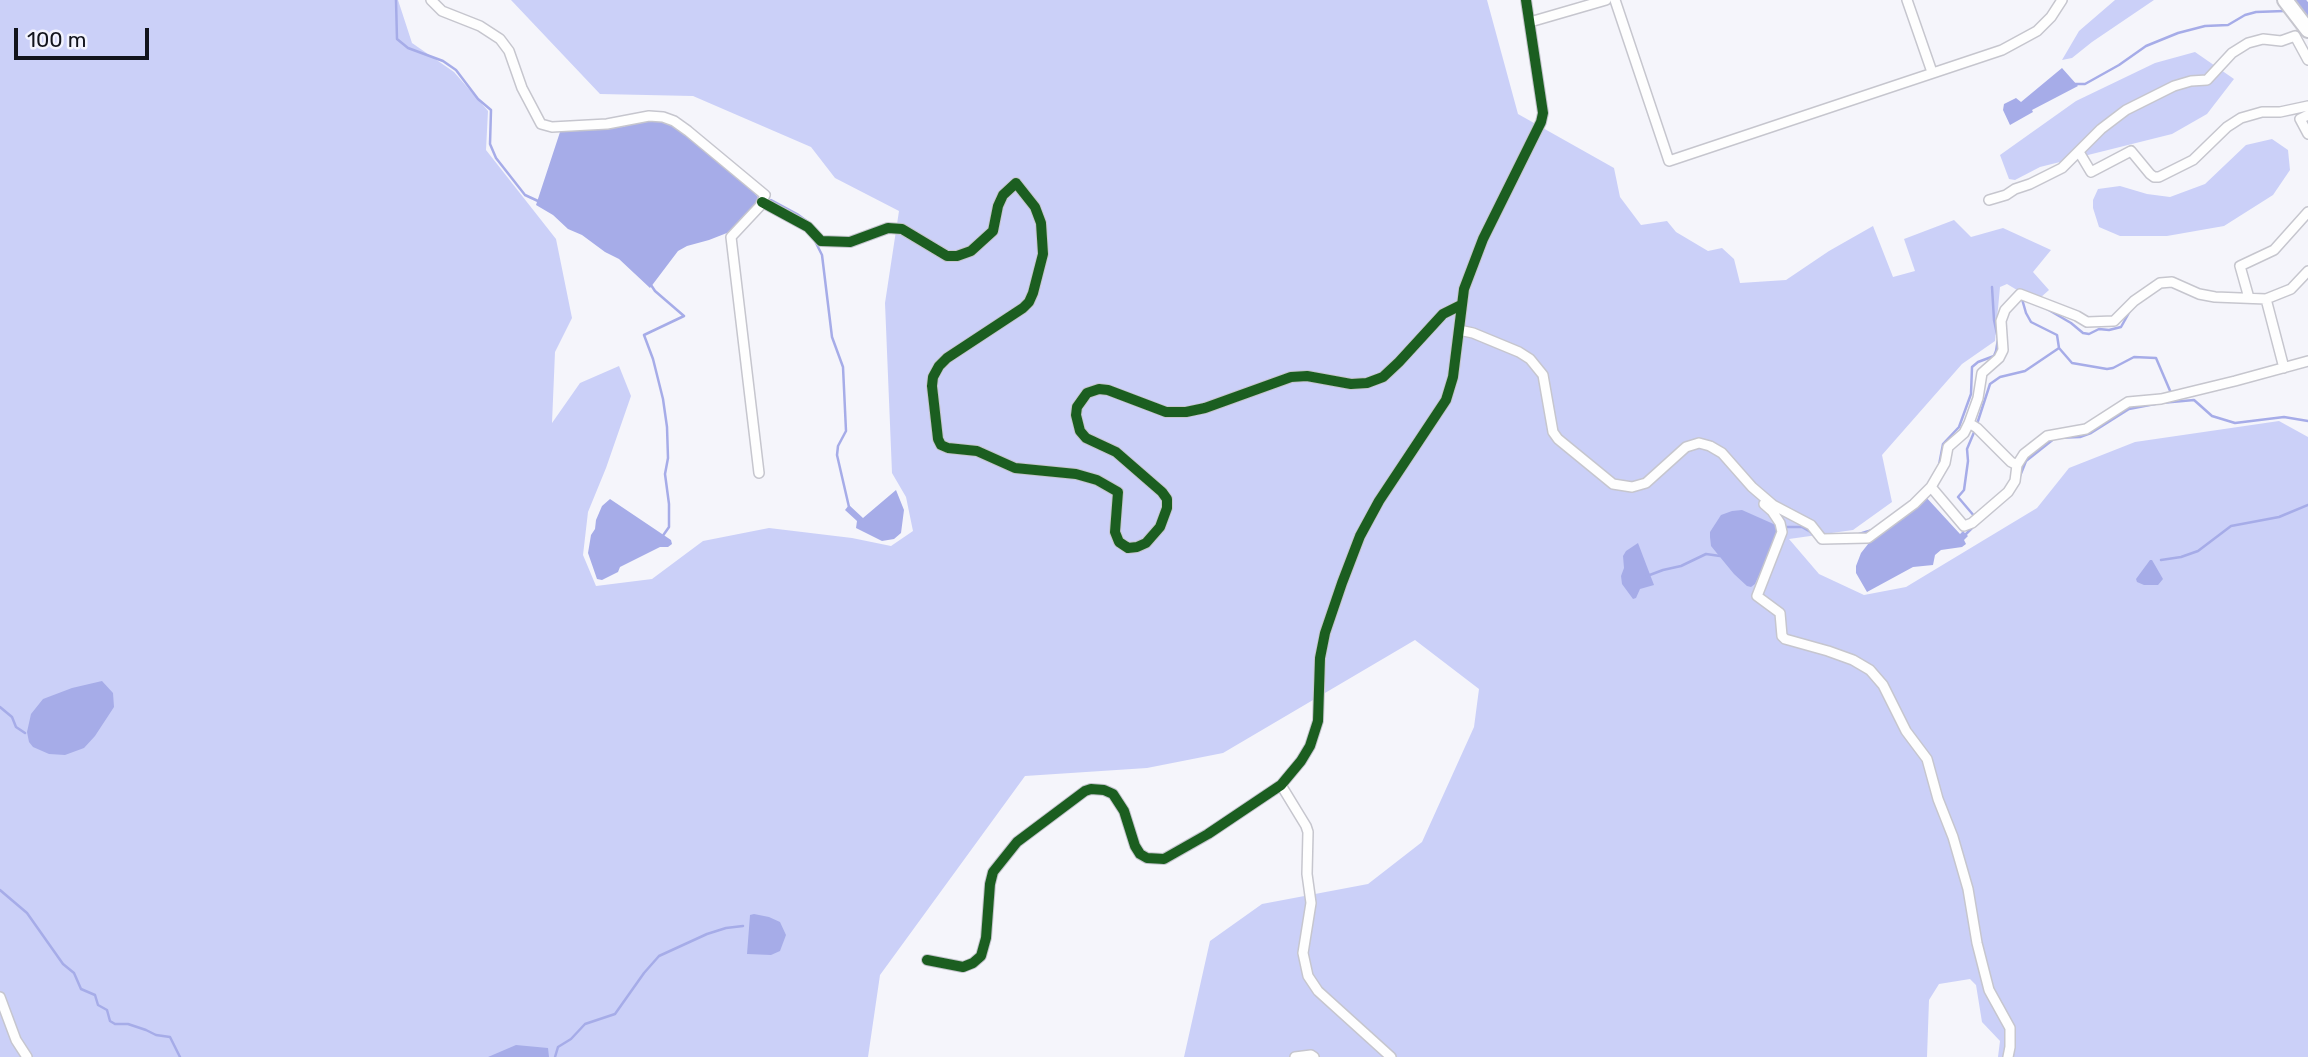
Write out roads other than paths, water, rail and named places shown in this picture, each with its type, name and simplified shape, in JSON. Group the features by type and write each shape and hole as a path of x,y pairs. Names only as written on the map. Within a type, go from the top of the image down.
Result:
{"main road":[{"path":"2286,0 2308,30"}],"street":[{"path":"431,0 442,11 480,26 500,38 509,51 522,88 541,124 552,127 607,124 649,116 663,117 688,131 765,195 732,237 759,473"},
{"path":"927,960 963,967 981,956 988,925 993,872 1017,842 1085,791 1104,790 1113,794 1124,811 1140,854 1155,860 1172,856 1209,834 1281,785 1301,761 1310,746 1318,721 1320,658 1325,633 1360,536 1446,400 1453,377 1464,289 1483,239 1541,122 1531,22 1526,0"},
{"path":"1531,22 1606,0"},
{"path":"1615,0 1669,161 2002,50 2027,38 2051,17 2062,0"},
{"path":"1907,0 1931,72"},
{"path":"1989,200 2006,195 2062,168 2101,129 2126,110 2174,86 2207,80 2232,53 2248,43 2263,38 2281,41 2295,36 2308,60"},
{"path":"2079,152 2091,172 2131,151 2150,174 2159,177 2193,160 2227,127 2241,118 2308,106"},
{"path":"2308,115 2300,119 2308,134"},
{"path":"762,202 808,227 821,242 850,242 888,228 902,229 947,256 957,256 984,242 993,231 1003,195 1016,183 1035,207 1041,223 1043,254 1033,293 1023,308 939,366 932,386 938,439 941,445 948,448 977,452 1015,468 1076,474 1097,480 1118,492 1115,532 1119,542 1128,548 1146,543 1160,527 1167,508 1167,499 1116,452 1086,438 1080,431 1077,407 1087,393 1099,389 1108,390 1166,412 1186,412 1205,408 1291,377 1307,376 1351,384 1367,383 1383,377 1443,314 1461,305"},
{"path":"2249,298 2240,266 2274,250 2308,212"},
{"path":"1459,330 1473,333 1530,359 1543,375 1553,432 1614,484 1632,487 1646,483 1686,447 1699,443 1722,453 1752,487 1773,505 1811,525 1822,539 1868,538 1914,504 1931,487 1945,463 1948,447 1964,433 1969,423 1978,398 1982,373 1999,358 2003,350 2001,321 2005,310 2018,296 2048,304 2087,322 2114,321 2134,301 2160,283 2172,282 2199,294 2215,297 2266,299 2291,289 2308,271"},
{"path":"2266,299 2284,368"},
{"path":"1931,487 1964,526 1972,523 2008,492 2015,481 2017,465 2024,454 2053,433 2086,429 2129,402 2174,395 2308,361"},
{"path":"1969,423 2017,465"},
{"path":"1752,487 1752,493 1772,511 1782,532 1757,596 1780,613 1781,632 1785,639 1853,660 1870,670 1883,685 1906,731 1927,759 1968,889 1989,990 2010,1028 2008,1057"},
{"path":"1281,785 1308,832 1307,874 1311,903 1303,953 1308,976 1318,991 1391,1057"},
{"path":"0,997 16,1040 27,1057"},
{"path":"1295,1057 1314,1057"}],"waterway":[{"path":"396,0 397,39 408,48 443,61 456,70 478,99 491,110 490,144 496,158 525,195 538,201"},
{"path":"2296,0 2308,15"},
{"path":"2073,84 2085,84 2146,46 2178,33 2205,26 2228,25 2256,12 2284,11"},
{"path":"771,200 808,222"},
{"path":"804,228 822,255 832,337 843,367 846,431 838,446 837,455 849,507"},
{"path":"651,285 684,316 644,335 653,359 667,427 668,458 665,474 669,527 662,537"},
{"path":"1939,465 1943,444 1959,427 1971,394 1972,367 1994,356 1996,351 1998,339 1992,287"},
{"path":"2022,299 2031,322 2057,335 2059,348"},
{"path":"2047,309 2083,333 2089,334 2099,329 2121,327 2130,311"},
{"path":"1977,424 1990,384 2000,377 2025,371 2059,348 2072,363 2107,369 2134,357 2156,358 2171,393"},
{"path":"2161,403 2194,400 2212,416 2235,423 2284,417 2308,421"},
{"path":"2020,476 2026,461 2055,438 2080,437 2129,409 2155,404"},
{"path":"1975,430 1967,449 1964,490 1958,497 1975,517"},
{"path":"2161,560 2198,551 2231,526 2279,517 2308,505"},
{"path":"1964,536 1974,526"},
{"path":"1784,527 1802,527 1814,534"},
{"path":"1859,534 1872,530"},
{"path":"1647,576 1681,566 1706,554 1720,556"},
{"path":"0,707 12,717 16,727 25,733"},
{"path":"0,890 27,913 63,964 74,973 81,989 95,995 98,1005 107,1010 110,1021 170,1037 180,1057"},
{"path":"555,1057 558,1047 571,1039 585,1024 615,1014 659,956 707,934 743,926"}]}
